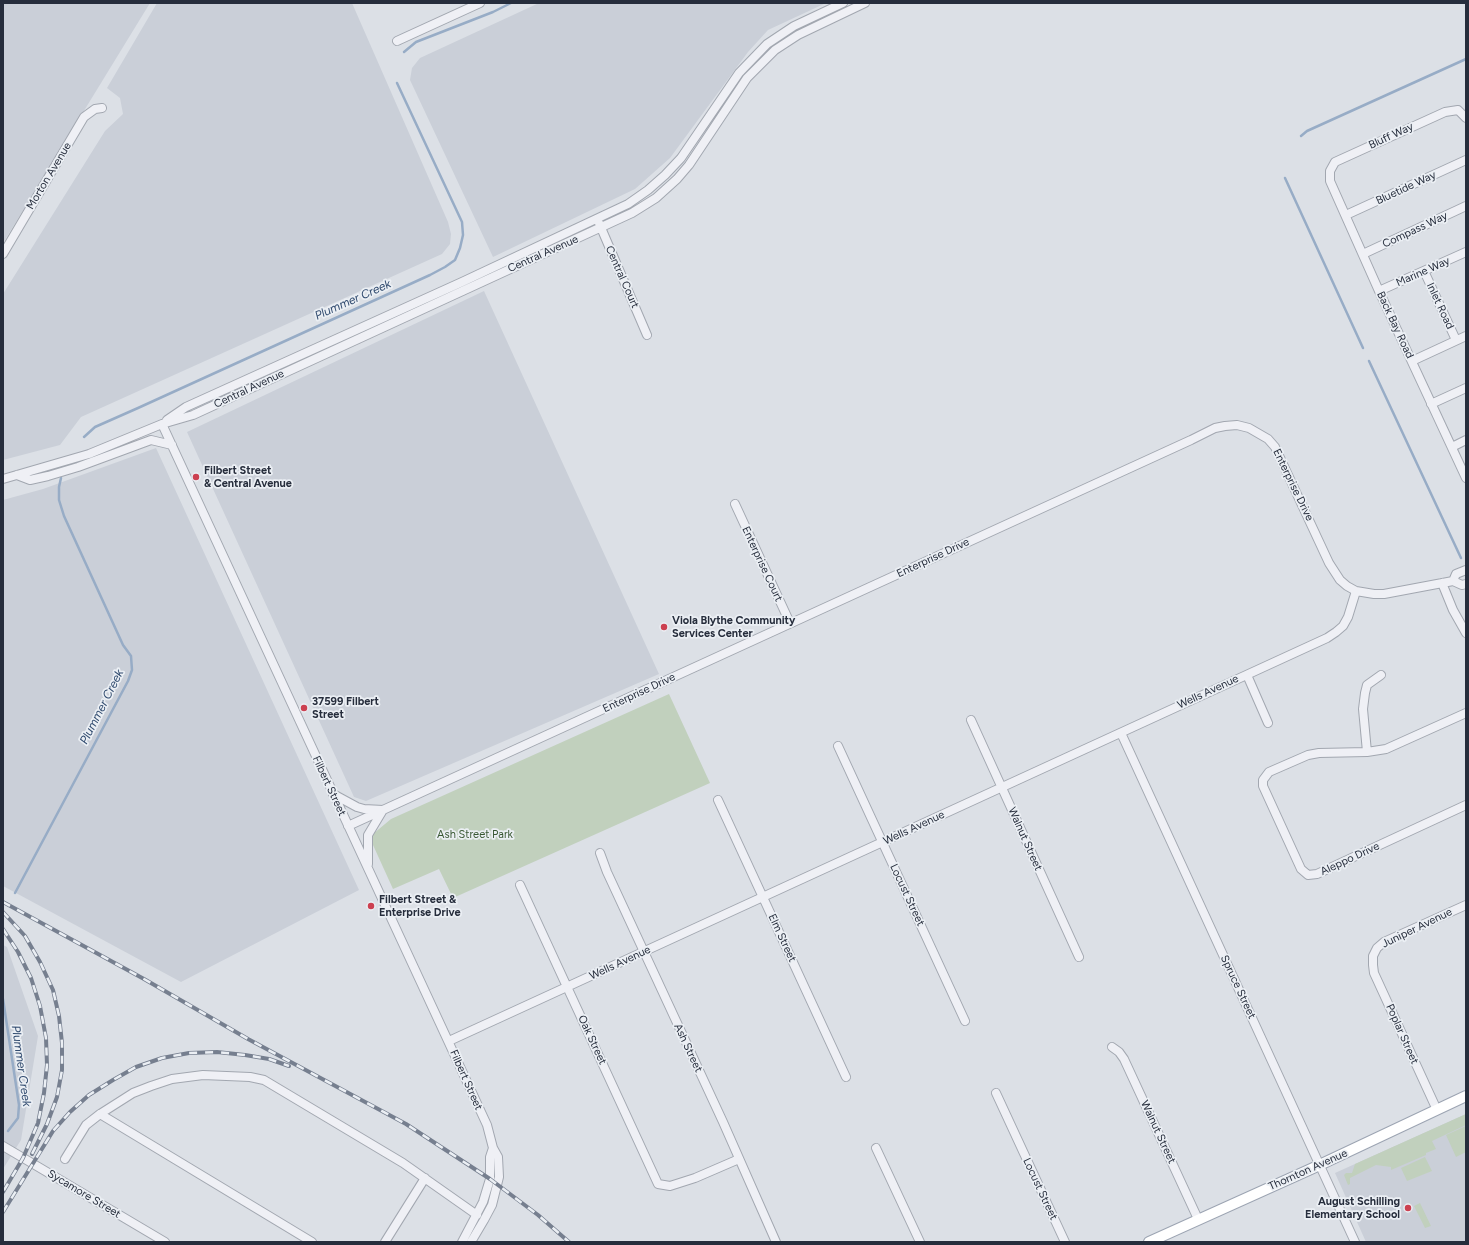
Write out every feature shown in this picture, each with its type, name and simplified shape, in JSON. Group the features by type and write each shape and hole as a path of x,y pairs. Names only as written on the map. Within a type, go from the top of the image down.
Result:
{"main road":[{"name":"Thornton Avenue","path":"1149,1242 1320,1165 1466,1096"}],"street":[{"path":"397,41 480,3"},
{"name":"Central Avenue","path":"162,424 186,407 628,204 666,175 681,158 739,73 766,44 794,26 843,3"},
{"name":"Central Avenue","path":"3,479 89,454 162,424 193,415 632,213 656,198 677,179 689,165 747,78 775,50 798,35 865,3"},
{"name":"Morton Avenue","path":"3,254 84,117 94,109 102,108"},
{"name":"Bluff Way","path":"1330,171 1335,162 1445,112 1458,110 1466,118"},
{"name":"Bluetide Way","path":"1346,215 1466,160"},
{"name":"Back Bay Road","path":"1330,171 1330,181 1379,291 1466,478"},
{"name":"Compass Way","path":"1363,254 1466,206"},
{"name":"Central Court","path":"597,219 647,335"},
{"name":"Marine Way","path":"1379,291 1424,271 1465,256"},
{"name":"Inlet Road","path":"1424,271 1456,340"},
{"path":"1412,361 1466,336"},
{"path":"1431,404 1466,388"},
{"name":"Filbert Street","path":"162,424 487,1125 493,1148 498,1157 499,1178 492,1205 470,1242"},
{"name":"Enterprise Drive","path":"348,826 1215,428 1237,425 1249,428 1260,433 1275,447 1329,563 1340,580 1356,591 1365,594 1384,594 1453,581 1462,585 1466,584"},
{"path":"16,475 30,480 48,476 92,463 151,440 172,445"},
{"path":"1452,447 1466,440"},
{"name":"Enterprise Court","path":"735,504 790,623"},
{"name":"Enterprise Drive","path":"1453,581 1456,574 1466,570"},
{"path":"1442,583 1453,610 1466,633"},
{"name":"Wells Avenue","path":"449,1041 1121,733 1336,632 1343,626 1348,617 1356,591"},
{"path":"1246,675 1268,723"},
{"path":"1380,675 1367,685 1364,692 1363,709 1367,752 1386,749 1397,745 1466,713"},
{"name":"Walnut Street","path":"971,720 1079,957"},
{"name":"Spruce Street","path":"1121,733 1355,1242"},
{"name":"Locust Street","path":"838,746 966,1021"},
{"name":"Aleppo Drive","path":"1367,752 1319,753 1308,755 1269,772 1263,780 1263,786 1301,869 1308,875 1317,874 1466,806"},
{"path":"333,794 364,809 384,810 368,835 368,868"},
{"name":"Elm Street","path":"718,800 846,1077"},
{"name":"Ash Street","path":"600,853 607,872 776,1242"},
{"name":"Oak Street","path":"520,885 658,1184 670,1186 695,1178 739,1159"},
{"name":"Juniper Avenue","path":"1373,956 1377,948 1384,942 1466,905"},
{"name":"Poplar Street","path":"1373,956 1374,973 1436,1110"},
{"name":"Walnut Street","path":"1112,1047 1119,1052 1124,1059 1198,1219"},
{"path":"65,1159 86,1126 100,1114 133,1093 172,1080 203,1075 257,1078 264,1080 281,1090 403,1164 477,1215"},
{"name":"Locust Street","path":"996,1093 1065,1242"},
{"path":"100,1114 312,1242"},
{"name":"Sycamore Street","path":"3,1146 165,1242"},
{"name":"Filbert Street","path":"462,1242 483,1202 490,1178 490,1157 493,1148"},
{"path":"876,1148 920,1242"},
{"path":"385,1242 425,1178"}],"shaded area":[{"path":"3,3 150,3 3,243"},
{"path":"157,3 352,3 448,222 451,234 450,244 442,254 81,417 60,445 3,460 3,294 105,131 123,114 120,98 107,88"},
{"path":"539,3 826,3 768,30 748,52 670,158 635,189 493,257 410,80 412,68 420,58"},
{"path":"484,291 659,674 366,801 354,797 187,432"},
{"path":"156,448 359,890 181,982 3,886 3,500 43,489"},
{"path":"3,945 7,947 38,1036 21,1140 3,1169"},
{"name":"August Schilling Elementary School","path":"1466,1114 1466,1242 1366,1242 1335,1173"}],"green space":[{"name":"Ash Street Park","path":"669,694 710,783 453,898 439,869 393,889 373,845 373,834 391,819"},
{"path":"1466,1114 1466,1125 1432,1141 1436,1149 1426,1153 1426,1155 1391,1170 1391,1167 1376,1165 1350,1178 1350,1184 1348,1185 1344,1175 1346,1173 1352,1173 1355,1164"},
{"path":"1466,1126 1466,1152 1456,1157 1446,1135"},
{"path":"1425,1157 1432,1171 1407,1181 1401,1168"},
{"path":"1420,1203 1431,1226 1425,1228 1414,1206"}],"waterway":[{"name":"Plummer Creek","path":"404,52 416,42 493,12 511,3"},
{"path":"1301,136 1307,131 1466,59"},
{"name":"Plummer Creek","path":"84,437 95,427 430,275 455,260 463,235 462,222 397,83"},
{"path":"1285,178 1363,348"},
{"path":"1369,361 1461,558"},
{"name":"Plummer Creek","path":"15,893 128,681 132,670 131,656 123,645 64,516 59,500 61,478"},
{"name":"Plummer Creek","path":"3,999 19,1105 18,1118 8,1131"}],"railway":[{"path":"3,902 144,979 248,1039 406,1124 490,1179 538,1215 569,1242"},
{"path":"3,912 25,936 40,962 53,990 59,1016 62,1043 62,1070 57,1097 47,1124 32,1154"},
{"path":"3,929 18,952 31,978 40,1006 46,1038 47,1065 44,1093 38,1123 23,1158 3,1192"},
{"path":"3,1212 53,1131 70,1112 89,1095 136,1067 162,1058 189,1053 217,1052 269,1059 289,1066"}],"place":[{"name":"Filbert Street & Central Avenue","path":"196,477"},
{"name":"Viola Blythe Community Services Center","path":"664,627"},
{"name":"37599 Filbert Street","path":"304,708"},
{"name":"Filbert Street & Enterprise Drive","path":"371,906"},
{"name":"August Schilling Elementary School","path":"1408,1208"}]}
